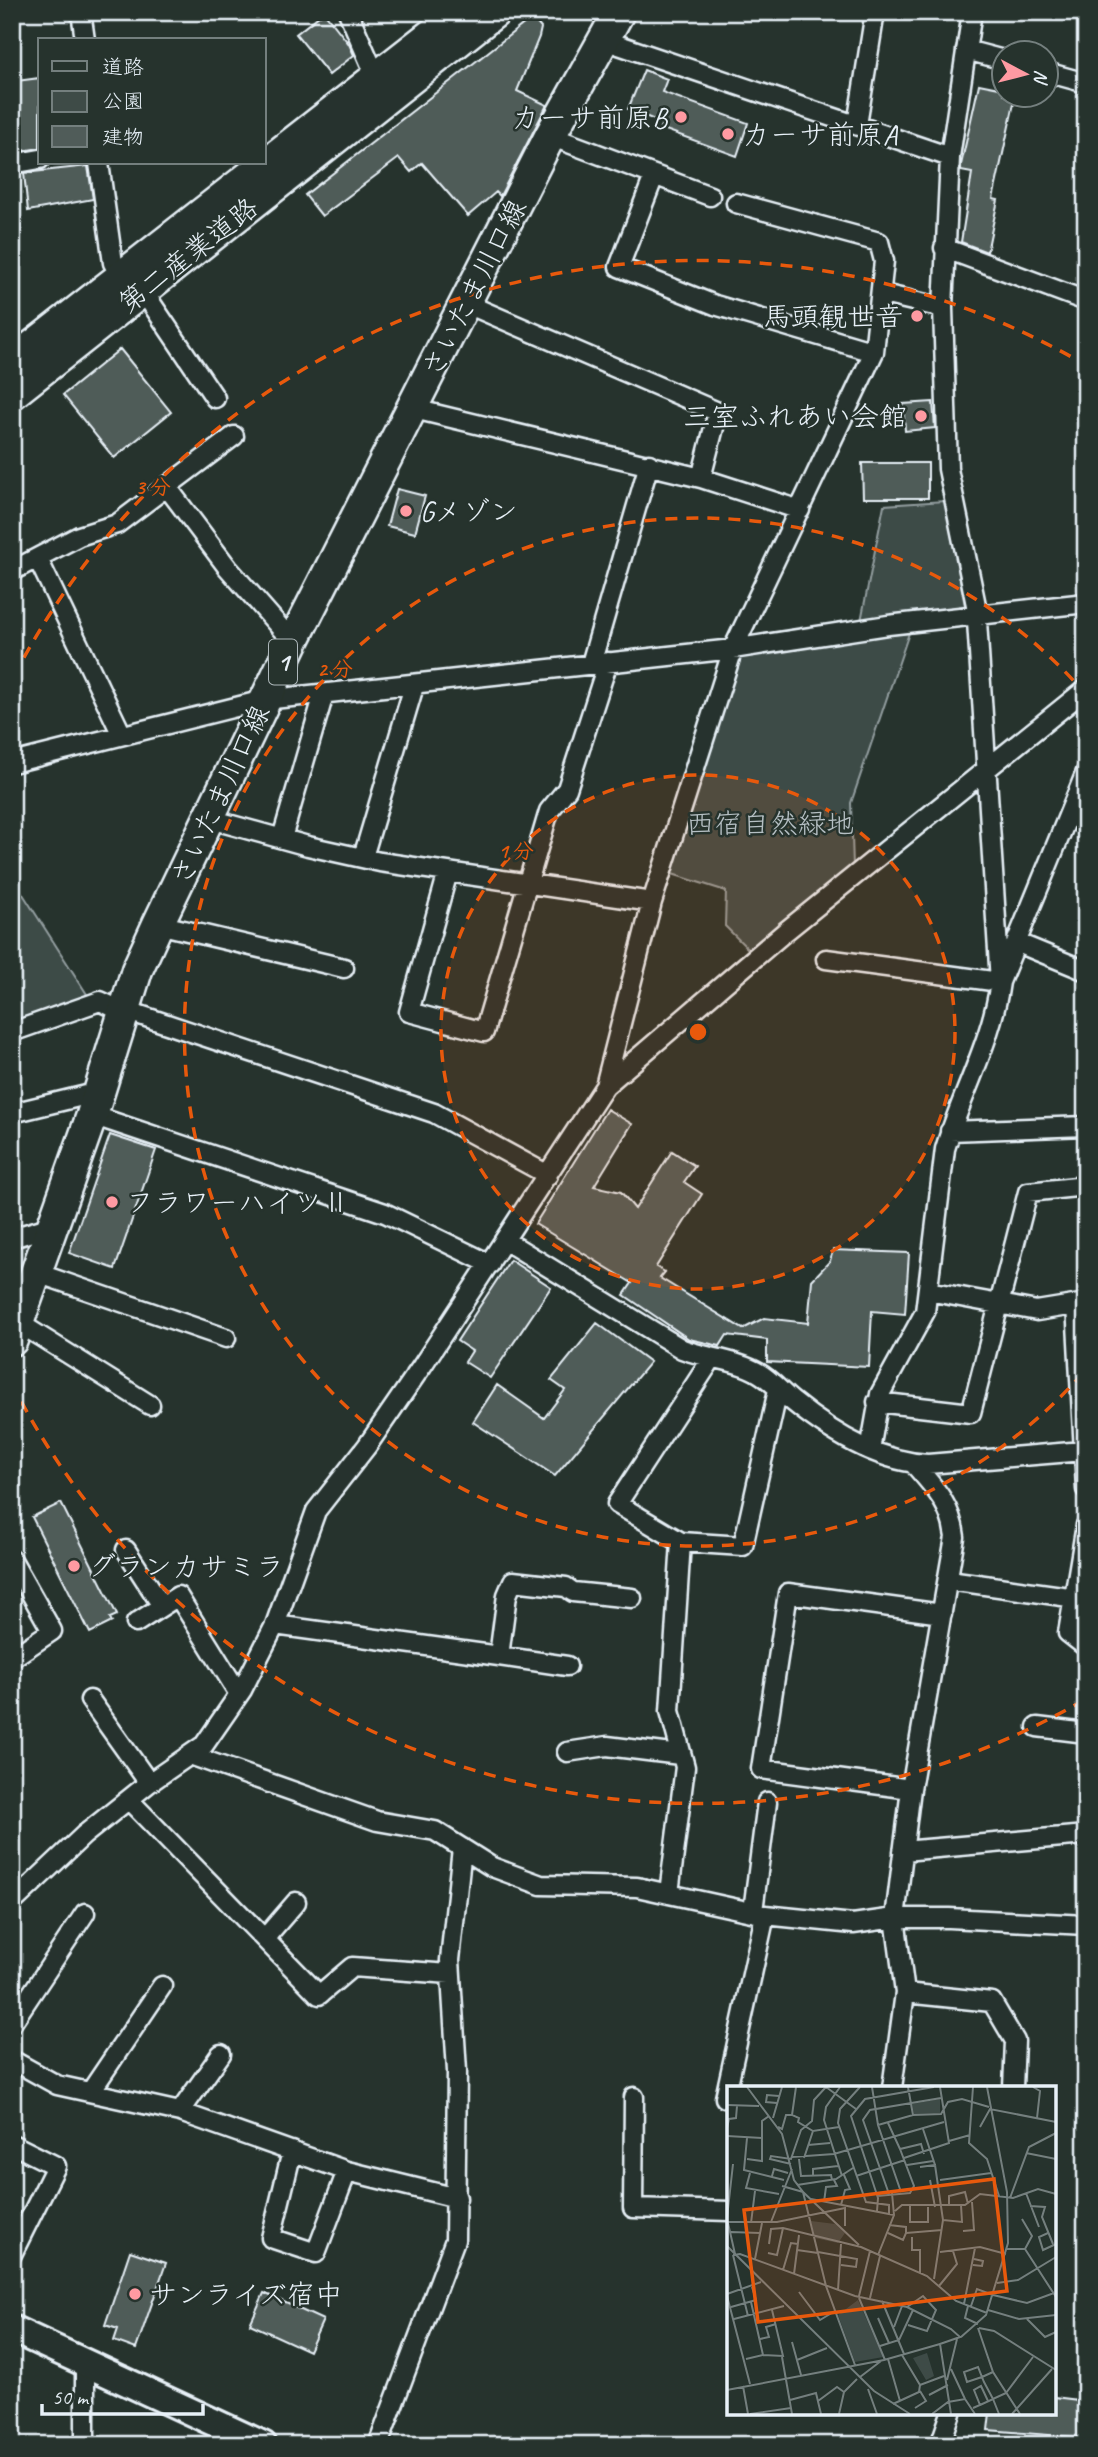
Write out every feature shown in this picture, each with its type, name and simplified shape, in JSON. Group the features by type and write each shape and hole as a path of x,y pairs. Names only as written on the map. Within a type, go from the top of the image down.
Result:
{"main road":[{"name":"第二産業道路","path":"12,394 133,283 460,12"},
{"name":"第二産業道路","path":"12,362 133,283 495,12"},
{"name":"さいたま川口線","path":"16,1332 55,1226 137,970 158,924 293,642 414,409 550,136 620,12"}],"street":[{"path":"81,12 85,38"},
{"path":"348,12 377,79"},
{"path":"857,125 875,12"},
{"path":"870,1450 877,1402 925,1312 945,1149 981,1055 997,1002 1000,982 976,615 948,469 943,308 950,157 972,12"},
{"path":"604,40 950,157"},
{"path":"966,50 990,56"},
{"path":"1060,76 1086,83"},
{"path":"550,136 710,196"},
{"path":"12,163 38,159"},
{"path":"99,164 113,263 133,283 215,398"},
{"path":"654,176 619,267 715,305 874,352"},
{"path":"605,1086 652,902 733,649 874,352 883,294 884,250 879,242 736,203"},
{"path":"944,248 1086,302"},
{"path":"883,294 943,308"},
{"path":"467,304 718,412 701,478"},
{"path":"414,409 649,464 800,510"},
{"path":"12,571 79,536 117,524 234,436"},
{"path":"448,872 409,1012 484,1032 549,811 568,789 649,464"},
{"path":"167,487 228,568 293,642"},
{"path":"37,559 121,735"},
{"path":"13,761 264,700 414,686 733,649 976,615 1086,603"},
{"path":"363,857 414,686"},
{"path":"12,1903 84,1835 149,1783 204,1745 239,1695 275,1625 316,1511 367,1446 506,1241 605,1086 756,956 1086,689"},
{"path":"282,838 324,694"},
{"path":"1000,982 1084,782"},
{"path":"210,819 332,852 526,885 652,902"},
{"path":"158,924 344,968"},
{"path":"1018,943 1086,971"},
{"path":"826,959 1000,982"},
{"path":"12,1032 100,1001 434,1113 548,1175"},
{"path":"12,1113 96,1103 385,1213 490,1264"},
{"path":"950,1131 1086,1126"},
{"path":"877,1402 971,1413 1028,1192 1086,1185"},
{"path":"12,1238 55,1226"},
{"path":"506,1241 681,1349 711,1360 746,1366 762,1374 810,1416 870,1450 913,1463 1083,1451"},
{"path":"37,1273 226,1338"},
{"path":"928,1291 1037,1311 1081,1304 1086,1489"},
{"path":"16,1332 150,1405"},
{"path":"711,1360 617,1504 681,1542 743,1546 778,1390"},
{"path":"892,2086 905,1993 895,1919 911,1789 955,1536 950,1510 913,1463"},
{"path":"1086,1525 1085,1546 1068,1633 1086,1647"},
{"path":"669,1893 685,1767 670,1711 681,1542"},
{"path":"125,1550 162,1606"},
{"path":"12,1560 52,1631 12,1658"},
{"path":"949,1580 1076,1598"},
{"path":"499,1656 507,1595 513,1581 566,1587 573,1592 632,1598"},
{"path":"911,1789 761,1769 789,1593 942,1614"},
{"path":"136,1623 178,1596 239,1695"},
{"path":"275,1625 567,1666"},
{"path":"90,1700 149,1783"},
{"path":"1037,1727 1086,1733"},
{"path":"567,1752 607,1746 680,1755"},
{"path":"190,1755 377,1821 435,1831 492,1867 541,1885 637,1888 759,1913 853,1924 895,1919 1002,1919 1086,1925"},
{"path":"129,1800 319,1995 352,1967 450,1974"},
{"path":"727,2086 759,1913 767,1802"},
{"path":"903,1850 1086,1835"},
{"path":"378,2445 455,2240 457,2071 450,1974 461,1848"},
{"path":"265,1938 296,1902"},
{"path":"12,2023 85,1913"},
{"path":"91,2091 162,1986"},
{"path":"905,1993 992,2002 1015,2041 1013,2086"},
{"path":"180,2112 221,2054"},
{"path":"12,2060 57,2085 180,2112 348,2171 457,2198"},
{"path":"634,2097 633,2208 727,2211"},
{"path":"12,2144 56,2166 12,2253"},
{"path":"292,2151 271,2238 299,2249 316,2253 348,2171"},
{"path":"12,2329 263,2445"},
{"path":"85,2445 86,2362"},
{"path":"940,2445 950,2415"}],"green space":[{"path":"945,501 965,606 861,621 884,505"},
{"name":"西宿自然緑地","path":"909,633 851,803 853,867 753,954 725,926 726,891 669,873 738,656 746,649"},
{"path":"12,877 90,999 12,1025"},
{"path":"26,1245 36,1257 12,1318 12,1249"}],"building":[{"path":"324,12 349,44 354,55 329,75 296,34"},
{"path":"534,20 541,28 539,37 517,91 547,105 500,196 496,192 468,216 422,163 411,172 399,158 322,216 305,195 525,23"},
{"path":"644,70 667,79 662,92 748,123 737,156 660,128 662,123 628,109"},
{"path":"38,78 38,148 22,151 16,81"},
{"path":"979,84 990,86 990,108 1013,108 993,199 998,200 987,252 961,242 972,173 961,171"},
{"path":"88,166 93,199 28,211 24,173"},
{"path":"120,349 171,412 114,458 63,395"},
{"path":"933,402 935,428 905,431 903,404"},
{"path":"862,463 928,463 928,498 863,498"},
{"name":"Gメゾン","path":"397,489 425,496 415,533 387,526"},
{"path":"607,1109 632,1124 594,1186 621,1192 635,1209 672,1151 695,1166 684,1182 702,1194 656,1267 665,1272 660,1278 743,1329 764,1318 808,1323 812,1280 830,1261 833,1250 909,1253 905,1314 872,1311 869,1367 767,1362 767,1340 727,1335 720,1346 689,1339 624,1295 632,1283 535,1224"},
{"name":"フラワーハイツⅡ","path":"110,1135 156,1150 115,1269 69,1253"},
{"path":"510,1260 551,1287 490,1378 465,1362 472,1351 457,1341"},
{"path":"597,1323 650,1362 555,1476 473,1422 497,1385 544,1418 565,1390 551,1380"},
{"name":"グランカサミラ","path":"61,1503 117,1615 110,1618 112,1622 90,1633 32,1517"},
{"name":"サンライズ宿中","path":"130,2251 166,2263 136,2349 114,2341 118,2329 105,2325"},
{"path":"264,2293 323,2320 309,2351 250,2324"},
{"path":"1056,2397 1086,2401 1086,2438 988,2430 990,2415 1056,2415"}],"place":[{"name":"カーサ前原B","path":"681,117"},
{"name":"カーサ前原A","path":"728,134"},
{"name":"馬頭観世音","path":"917,316"},
{"name":"三室ふれあい会館","path":"921,416"},
{"name":"Gメゾン","path":"406,511"},
{"name":"フラワーハイツⅡ","path":"112,1202"},
{"name":"グランカサミラ","path":"74,1566"},
{"name":"サンライズ宿中","path":"135,2294"}]}
